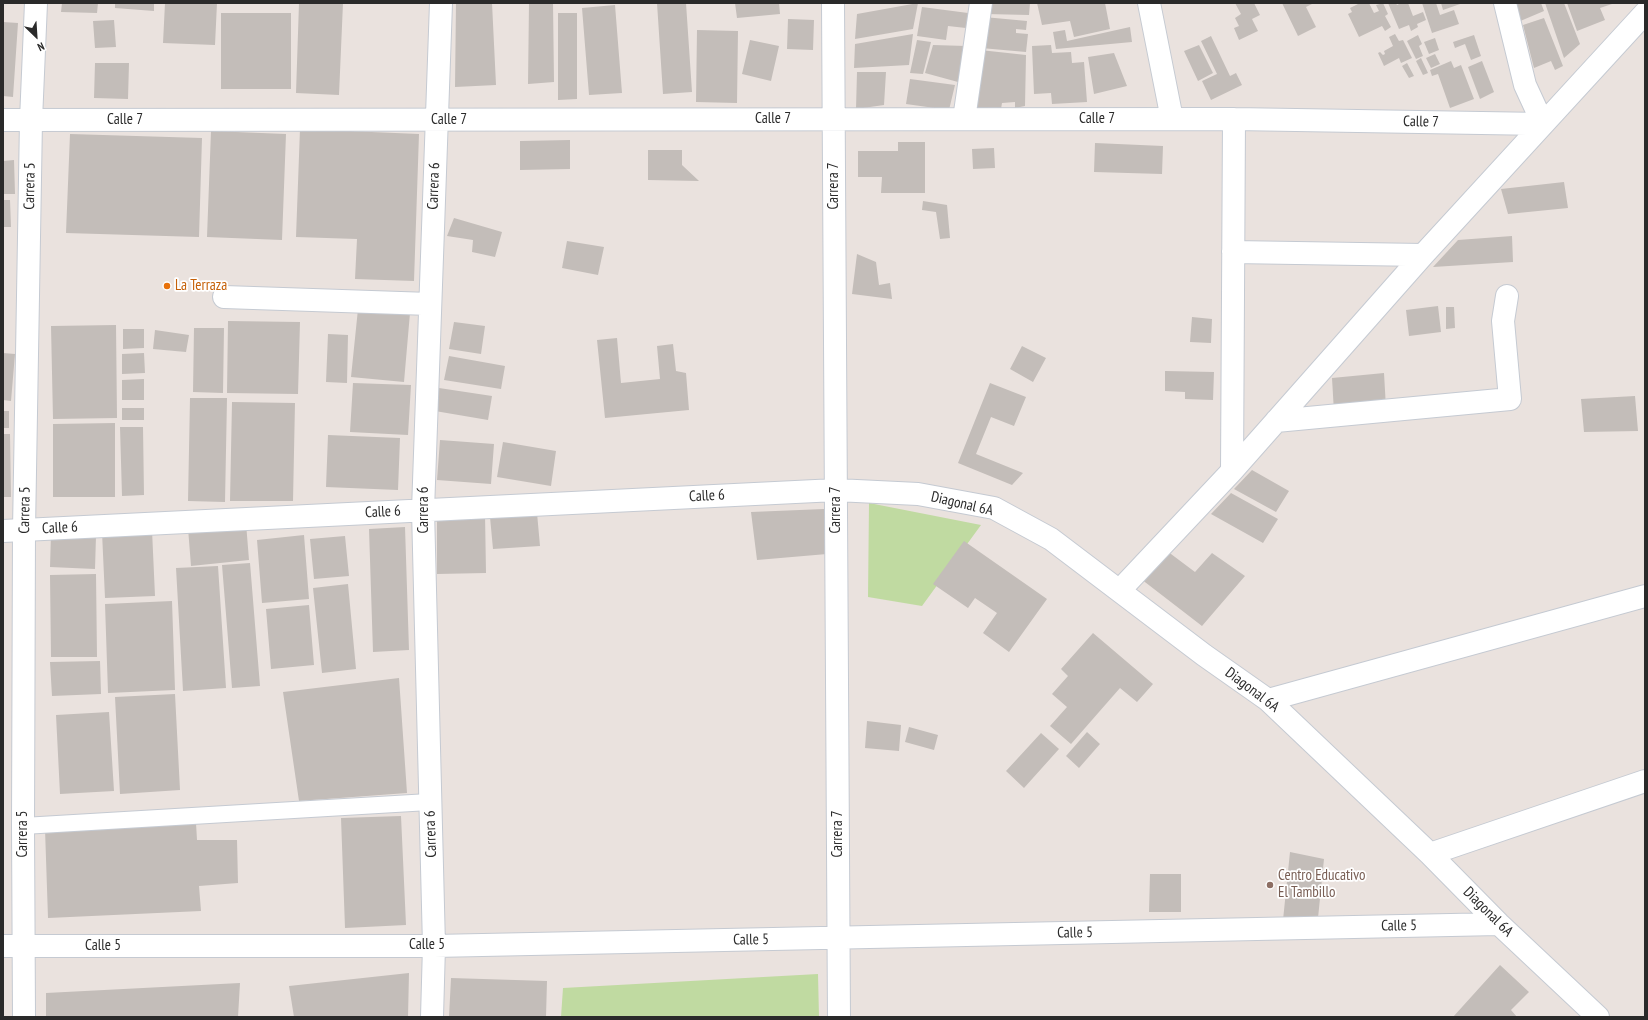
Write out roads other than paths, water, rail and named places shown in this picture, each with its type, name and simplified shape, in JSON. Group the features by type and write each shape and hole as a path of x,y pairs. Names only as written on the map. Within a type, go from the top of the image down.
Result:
{"street":[{"name":"Carrera 5","path":"24,1017 13,946 22,826 24,530 31,120 36,3"},
{"name":"Carrera 6","path":"432,1017 434,946 423,510 441,3"},
{"name":"Carrera 7","path":"833,3 839,1017"},
{"path":"964,119 981,3"},
{"path":"1149,3 1172,119"},
{"path":"1505,3 1525,84 1543,124"},
{"path":"1120,590 1232,471 1423,255 1645,13"},
{"name":"Calle 7","path":"3,120 1234,119 1543,124"},
{"path":"1232,471 1234,119"},
{"path":"1233,252 1423,255"},
{"path":"1276,421 1510,399 1503,321 1507,296"},
{"path":"224,297 430,304"},
{"name":"Calle 6","path":"3,531 836,490"},
{"name":"Diagonal 6A","path":"836,490 918,494 994,508 1051,539 1204,655 1268,700 1430,854 1499,924 1598,1017"},
{"path":"1268,700 1645,596"},
{"path":"1430,854 1645,781"},
{"name":"Calle 5","path":"13,946 434,946 1499,924"}],"lane":[{"path":"22,826 430,802"}],"place":[{"name":"La Terraza","path":"167,286"},
{"name":"Centro Educativo El Tambillo","path":"1270,885"}]}
